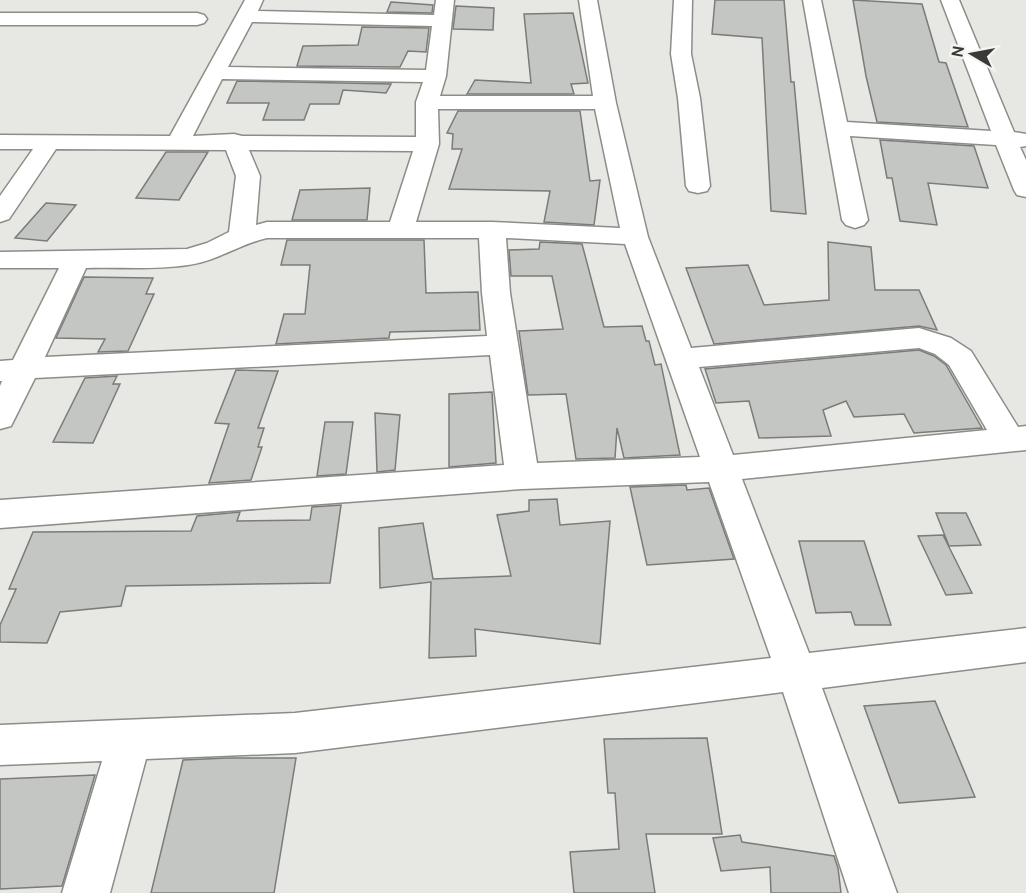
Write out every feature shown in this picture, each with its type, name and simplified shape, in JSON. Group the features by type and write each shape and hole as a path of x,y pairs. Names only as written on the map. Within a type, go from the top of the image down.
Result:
{"street":[{"path":"401,228 427,144 427,102 436,75 445,0"},
{"path":"588,0 605,103 635,237 797,674 873,893"},
{"path":"683,0 681,54 689,98 698,186"},
{"path":"812,0 855,220"},
{"path":"950,0 1016,139 1026,190"},
{"path":"178,142 250,8 443,21"},
{"path":"0,19 197,19"},
{"path":"216,73 436,75"},
{"path":"427,102 605,103"},
{"path":"837,128 1016,139"},
{"path":"0,214 50,141"},
{"path":"234,141 248,177 242,236"},
{"path":"0,142 234,141 427,144"},
{"path":"0,260 189,257 216,249 242,236 267,230 401,228 635,237"},
{"path":"492,230 496,293 522,476"},
{"path":"0,418 11,370 77,259"},
{"path":"0,514 522,476 720,469 1017,439 960,358 950,348 936,342 919,338 679,359"},
{"path":"11,370 74,365 504,345"},
{"path":"0,745 295,733 1026,645"},
{"path":"86,893 130,740"}],"building":[{"path":"715,0 784,0 806,214 771,211 762,38 712,34"},
{"path":"853,0 922,4 939,62 946,63 968,127 877,122 866,76"},
{"path":"391,2 433,5 432,13 387,12"},
{"path":"456,6 494,8 493,30 453,29"},
{"path":"573,13 588,83 571,84 574,94 467,94 475,80 531,83 524,14"},
{"path":"362,27 429,28 426,52 408,51 400,67 297,66 303,46 358,45"},
{"path":"237,81 391,84 386,93 343,90 339,104 310,104 304,120 263,120 269,103 227,103"},
{"path":"458,111 580,111 590,181 600,180 594,225 544,222 550,191 449,189 462,149 452,149 453,134 447,133"},
{"path":"880,140 974,146 988,188 928,183 937,225 900,221 892,178 887,178"},
{"path":"166,152 208,152 179,200 136,198"},
{"path":"370,188 367,220 292,220 300,190"},
{"path":"46,203 76,205 47,241 15,238"},
{"path":"287,240 424,240 426,293 478,292 480,330 390,332 389,338 276,344 284,314 305,314 310,265 281,265"},
{"path":"540,242 582,244 604,327 642,326 646,341 649,341 655,365 661,364 680,455 624,458 617,428 615,458 576,459 566,394 528,395 519,331 563,329 552,276 511,276 509,250 539,249"},
{"path":"828,242 871,247 875,290 919,290 937,330 919,326 714,344 686,268 748,265 764,305 829,300"},
{"path":"84,277 153,278 146,294 154,294 128,351 98,352 105,339 56,338"},
{"path":"919,350 934,356 946,365 982,428 914,433 904,414 854,417 846,401 823,410 831,436 759,438 749,401 716,403 705,369"},
{"path":"236,370 278,371 258,428 264,428 258,447 262,447 251,480 209,483 229,424 215,423"},
{"path":"117,376 113,384 120,384 93,443 53,442 85,378"},
{"path":"492,392 496,463 449,467 449,394"},
{"path":"375,413 400,415 395,470 377,472"},
{"path":"325,422 353,422 346,474 317,476"},
{"path":"686,485 687,490 709,488 734,559 647,565 630,487"},
{"path":"557,499 560,525 610,521 600,644 475,629 476,656 429,658 431,582 380,588 379,528 423,523 433,579 511,576 497,515 529,511 529,500"},
{"path":"341,505 330,583 126,586 121,606 60,612 47,643 0,642 0,625 16,589 9,589 33,532 191,531 197,516 240,512 237,521 310,520 312,507"},
{"path":"936,513 966,513 981,545 949,546"},
{"path":"943,535 972,593 946,595 918,536"},
{"path":"799,541 864,541 891,625 855,625 851,612 816,613"},
{"path":"935,701 975,797 899,803 864,706"},
{"path":"707,738 722,834 646,834 655,893 574,893 570,852 619,849 615,793 608,793 604,739"},
{"path":"296,758 274,893 151,893 183,760"},
{"path":"95,775 62,886 0,889 0,779"},
{"path":"740,835 742,842 834,856 841,893 771,893 770,867 721,871 713,838"}]}
